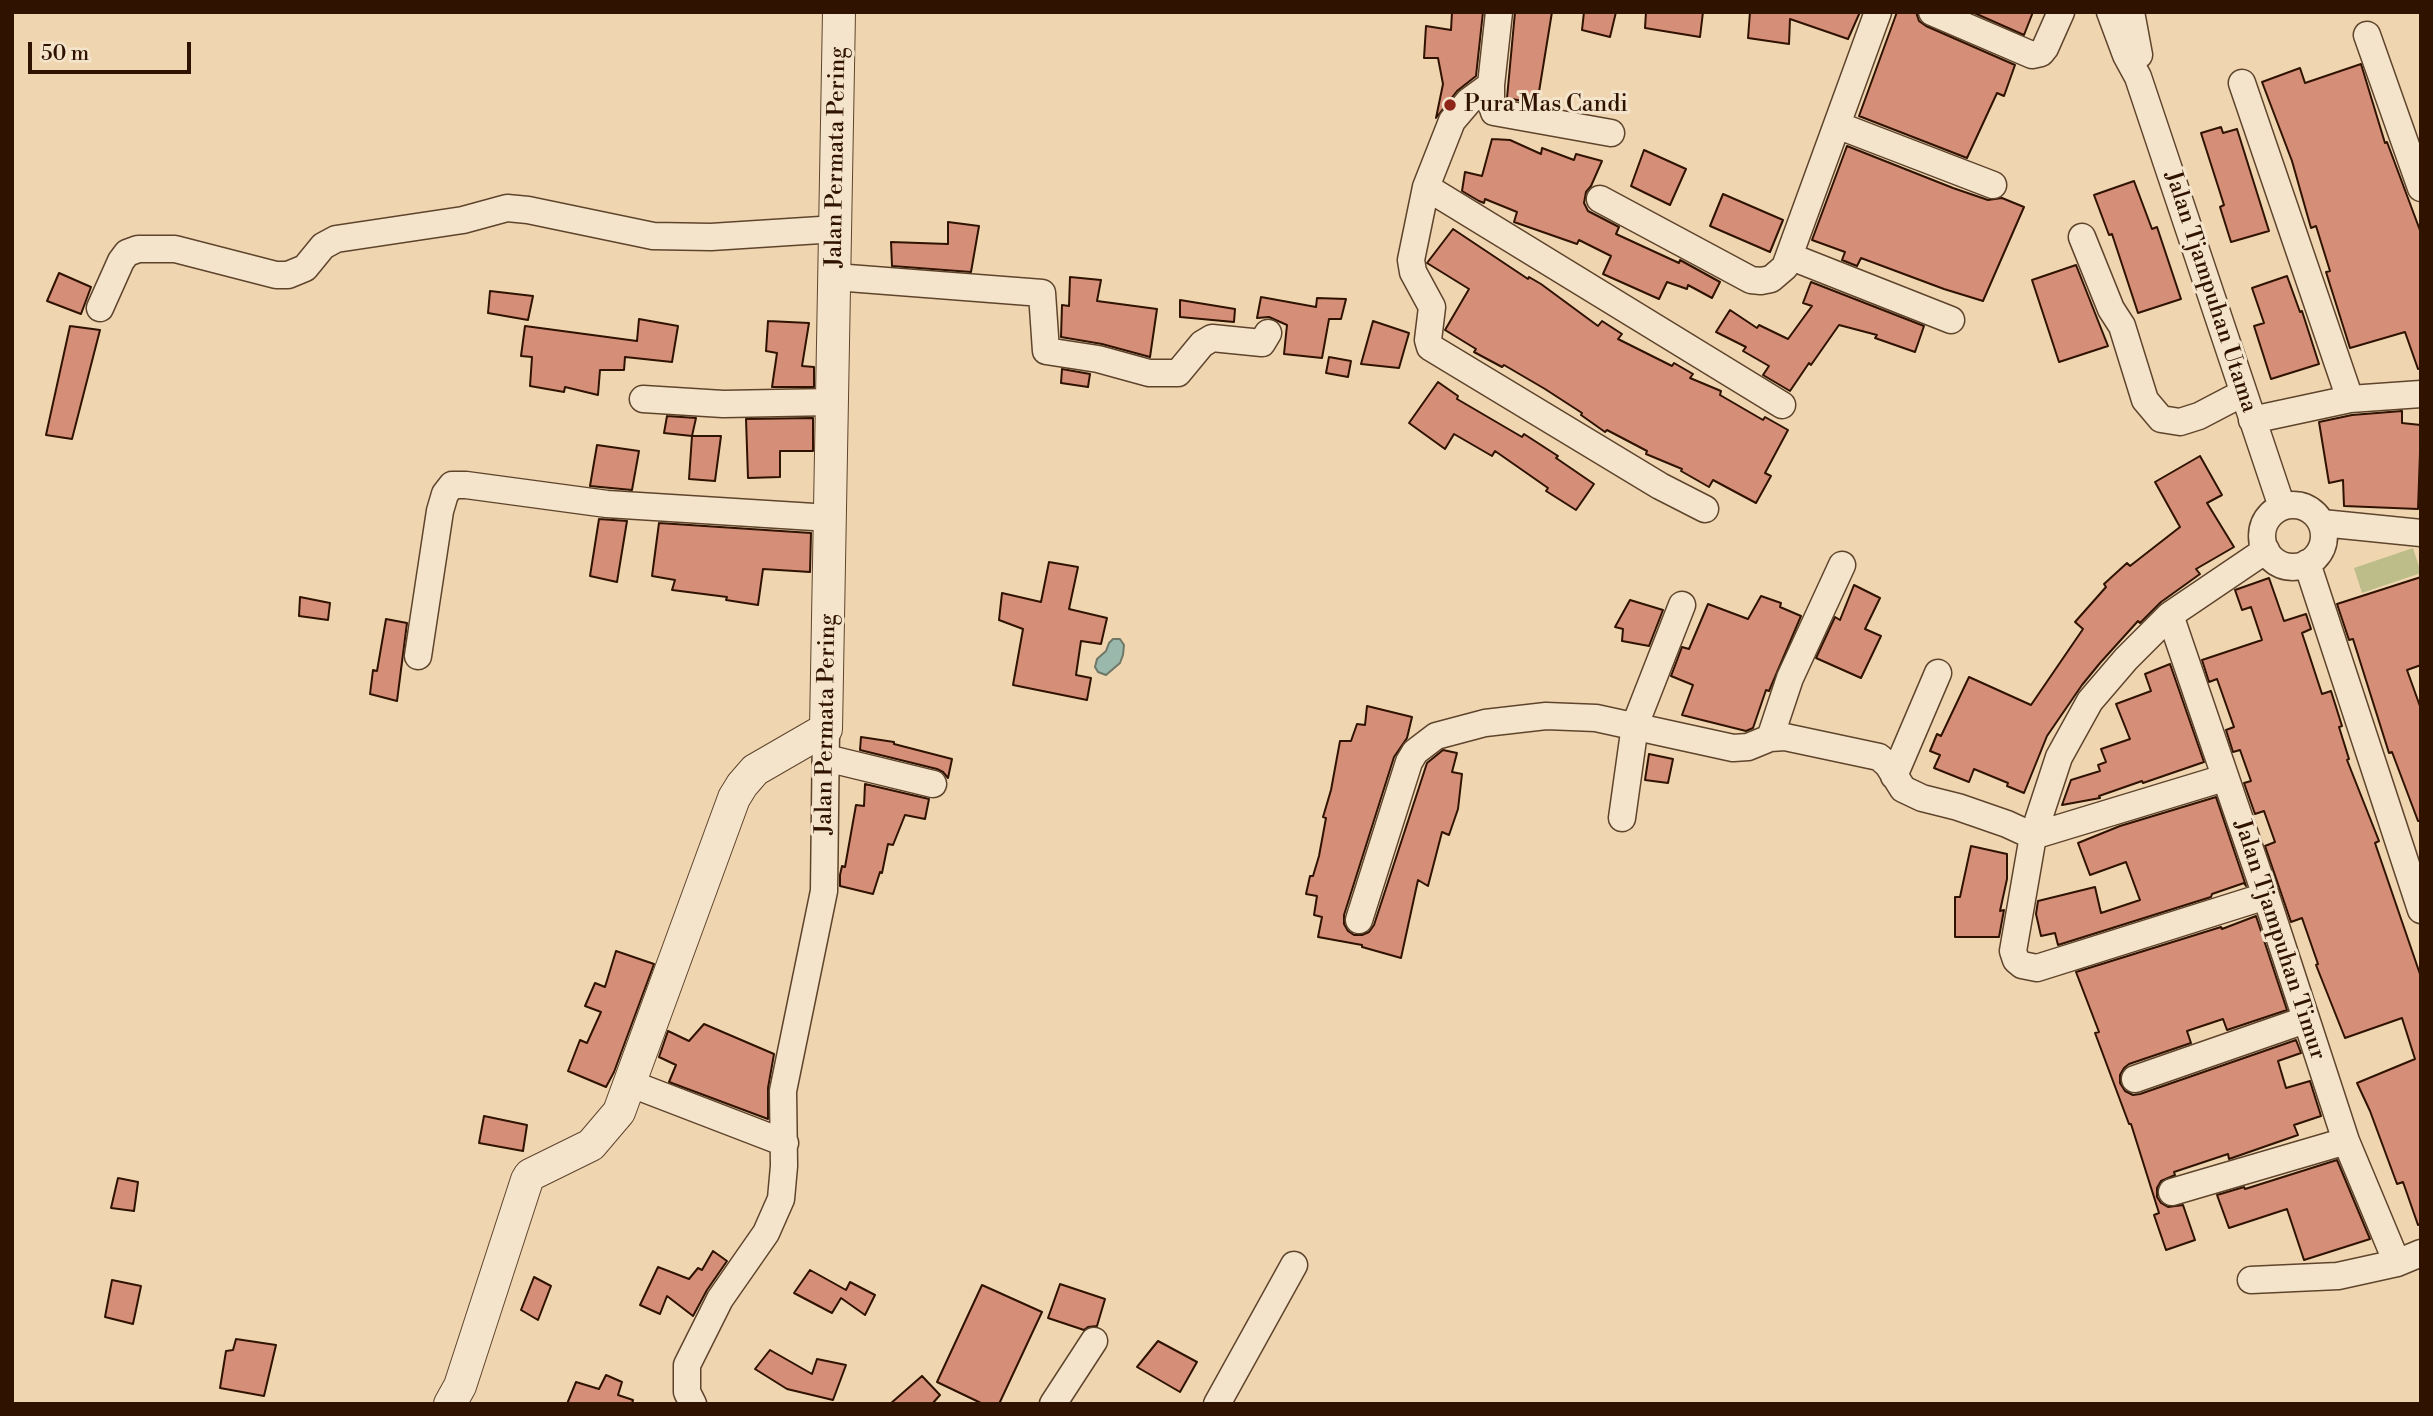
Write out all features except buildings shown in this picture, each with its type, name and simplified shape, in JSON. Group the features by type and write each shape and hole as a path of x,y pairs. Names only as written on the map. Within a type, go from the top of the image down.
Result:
{"street":[{"name":"Jalan Permata Pering","path":"694,1404 687,1392 687,1365 720,1299 766,1233 781,1199 785,1143 783,1091 824,891 839,12"},
{"path":"1499,12 1491,85 1494,112 1611,133"},
{"path":"1600,199 1747,278 1760,281 1771,279 1785,267 1790,256 1878,12"},
{"path":"1932,12 2032,55 2041,53 2045,48 2061,12"},
{"name":"Jalan Tjampuhan Utama","path":"2110,12 2142,88 2282,507"},
{"name":"Jalan Tjampuhan Utama","path":"2130,12 2139,55 2142,88"},
{"path":"2367,34 2421,188"},
{"path":"2242,83 2350,399"},
{"path":"1491,85 1469,102 1452,121 1426,187 1411,260 1413,272 1432,307 1427,340 1430,347 1660,486 1705,509"},
{"path":"1837,125 1993,185"},
{"path":"1426,187 1782,405"},
{"path":"100,308 121,261 127,253 138,249 176,249 276,275 288,275 304,268 323,246 336,239 463,220 507,208 528,209 653,236 711,237 836,229"},
{"path":"2081,237 2111,309 2122,326 2145,400 2161,419 2180,422 2199,416 2243,393"},
{"path":"1790,256 1951,320"},
{"path":"835,277 1042,293 1046,351 1098,359 1149,373 1178,373 1202,344 1212,338 1262,343 1268,333"},
{"path":"2252,420 2350,399 2421,394"},
{"path":"643,399 723,404 832,402"},
{"path":"418,656 440,512 445,494 452,485 607,504 830,518"},
{"path":"2282,507 2305,507 2322,523 2325,535 2323,546 2307,564 2284,565 2273,559 2266,550 2262,540 2266,520 2282,507"},
{"path":"2322,523 2421,533"},
{"path":"2266,550 2170,615 2126,659 2090,701 2059,757 2033,836 2013,951 2016,960 2022,965 2037,968 2266,896"},
{"path":"2307,564 2421,910"},
{"path":"1770,738 1790,678 1842,565"},
{"path":"1622,818 1635,725 1682,605"},
{"name":"Jalan Tjampuhan Timur","path":"2170,615 2346,1141 2409,1258"},
{"path":"1894,776 1938,673"},
{"path":"1359,920 1409,762 1415,752 1436,736 1485,723 1546,716 1596,718 1733,748 1748,747 1770,738 1785,737 1879,757 1888,765 1903,789 1922,798 2007,824 2033,836 2224,778"},
{"path":"450,1404 460,1387 527,1180 530,1175 591,1145 619,1112 741,785 755,770 826,743 933,784"},
{"path":"2135,1079 2305,1020"},
{"path":"629,1083 785,1143"},
{"path":"2172,1192 2346,1141"},
{"path":"2251,1280 2337,1276 2409,1258"},
{"path":"1217,1404 1294,1265"},
{"path":"1054,1404 1094,1341"}],"green space":[{"path":"2413,548 2421,573 2362,593 2354,568"}],"shaded area":[{"path":"1113,639 1120,639 1124,645 1123,655 1120,663 1106,675 1098,672 1095,667 1097,659"}],"place":[{"name":"Pura Mas Candi","path":"1450,105"}]}
